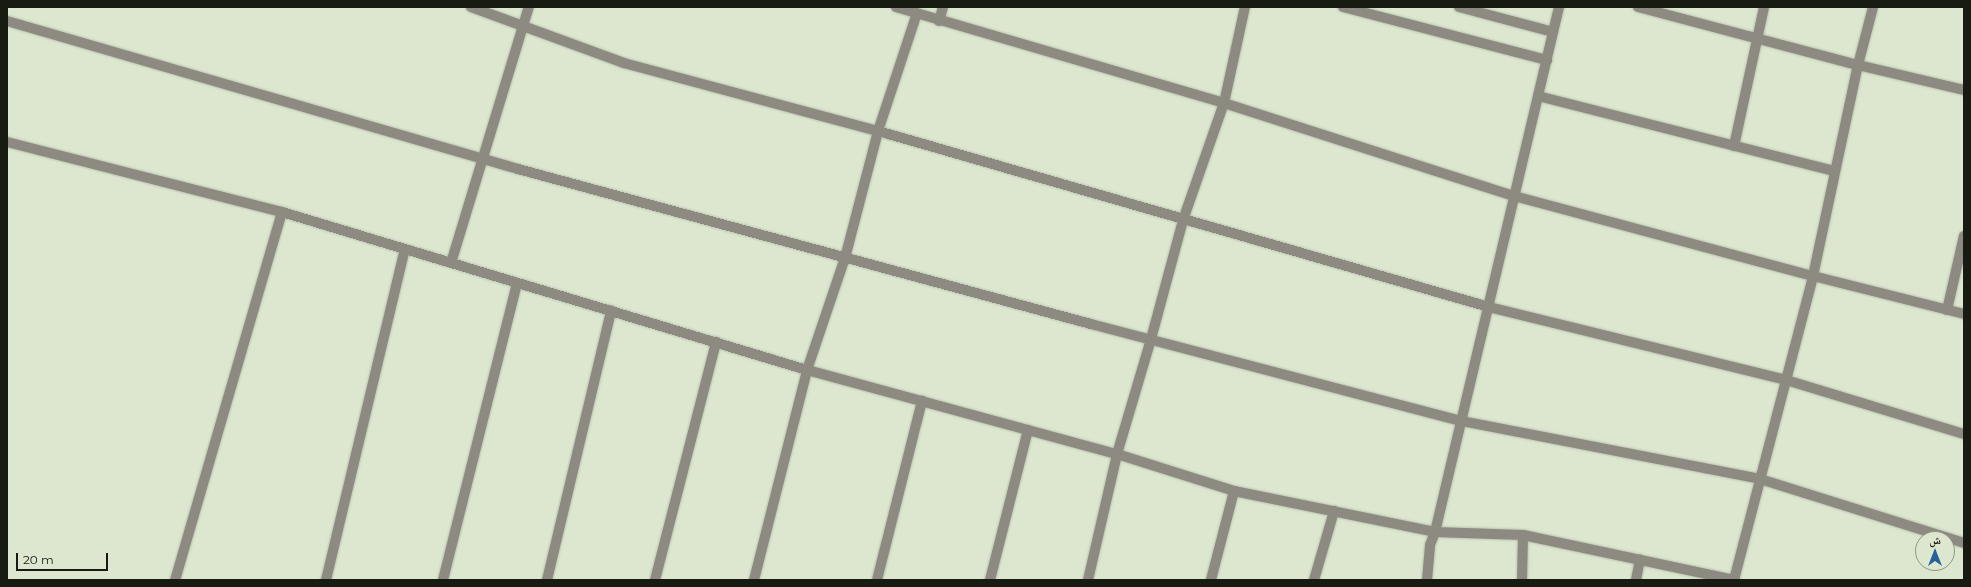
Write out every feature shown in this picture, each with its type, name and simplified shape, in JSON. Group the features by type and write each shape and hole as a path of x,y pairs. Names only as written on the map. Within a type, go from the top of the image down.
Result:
{"street":[{"path":"471,7 624,64 878,131 1489,307 1786,380 1964,434"},
{"path":"451,263 529,7"},
{"path":"896,7 938,21 1224,103 1514,196 1813,276 1964,314"},
{"path":"938,21 943,7"},
{"path":"1088,580 1117,454 1151,339 1183,220 1224,103 1245,7"},
{"path":"1343,7 1547,60"},
{"path":"1459,7 1553,32"},
{"path":"1427,580 1430,545 1436,532 1559,7"},
{"path":"1638,7 1964,90"},
{"path":"1734,146 1764,7"},
{"path":"7,142 282,212 807,370 1117,454 1234,491 1436,532 1523,535 1734,580 1813,276 1858,64 1873,7"},
{"path":"754,580 807,370 845,258 878,131 917,13"},
{"path":"7,21 483,158 845,258 1462,421 1760,479 1964,543"},
{"path":"1538,96 1835,171"},
{"path":"175,580 282,212"},
{"path":"1947,310 1964,236"},
{"path":"326,580 405,249"},
{"path":"443,580 517,283"},
{"path":"547,580 611,311"},
{"path":"655,580 716,342"},
{"path":"877,580 922,401"},
{"path":"990,580 1028,430"},
{"path":"1211,580 1234,491"},
{"path":"1314,580 1334,511"},
{"path":"1522,580 1523,535"},
{"path":"1636,580 1640,559"}]}
